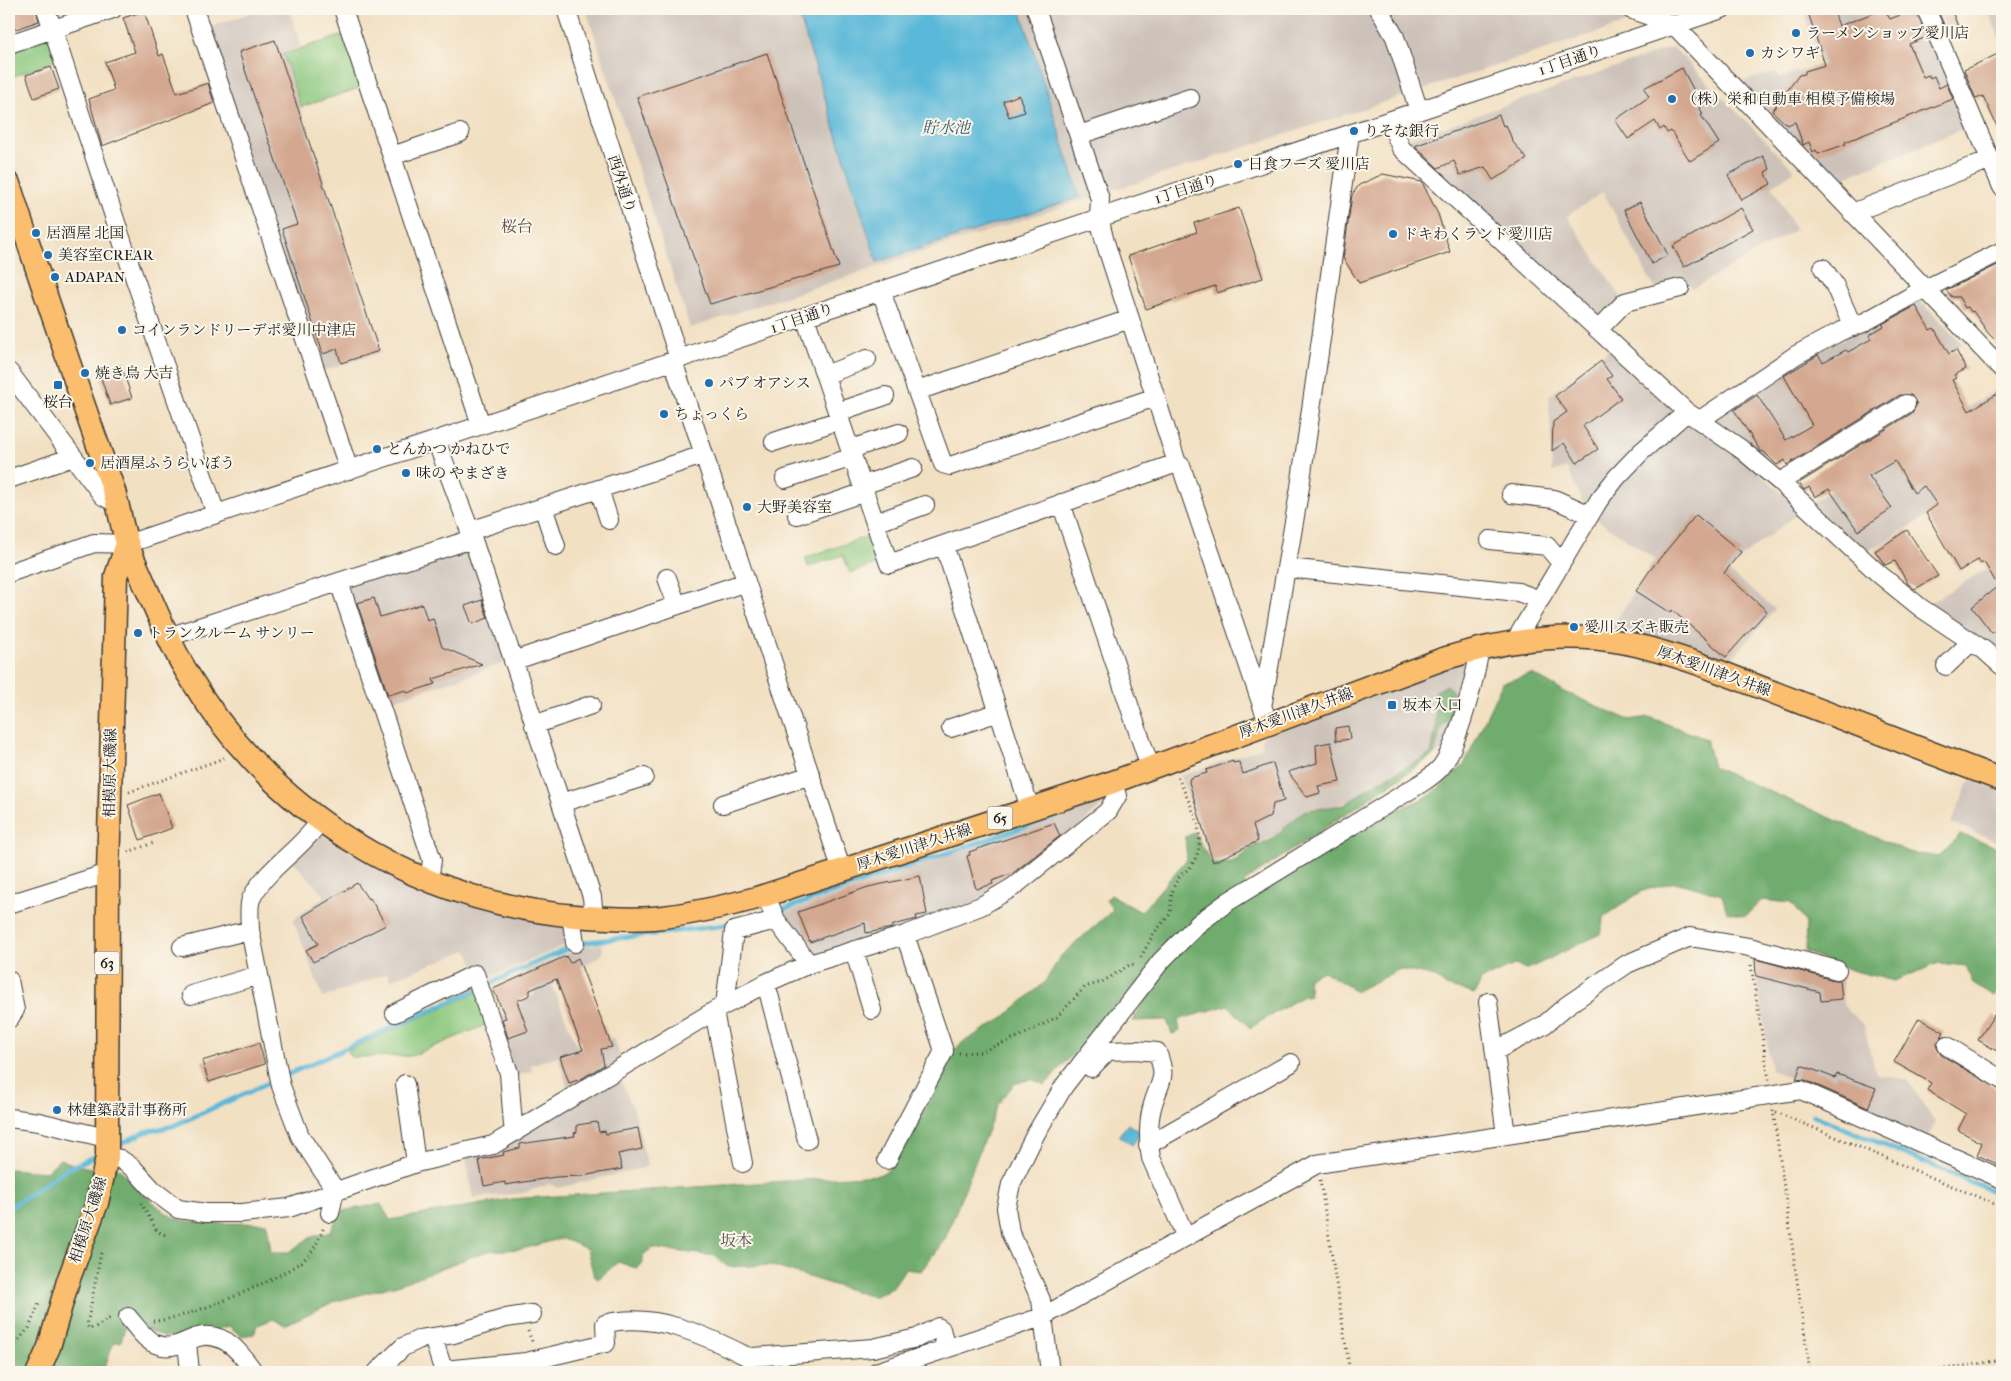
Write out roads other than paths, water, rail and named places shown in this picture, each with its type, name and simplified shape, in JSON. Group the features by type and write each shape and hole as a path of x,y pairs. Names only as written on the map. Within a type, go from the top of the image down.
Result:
{"main road":[{"path":"9,184 54,322 118,504 127,544"},
{"name":"厚木愛川津久井線","path":"127,544 168,637 206,704 244,751 320,821 391,864 429,881 504,906 571,915 650,918 702,912 771,909 842,871 1113,782 1161,763 1266,714 1480,647 1515,641 1588,638 1621,642 1655,650 1702,665 2002,780"},
{"name":"相模原大磯線","path":"38,1372 49,1347 68,1281 97,1203 107,1147 108,866 116,576 127,544"}],"street":[{"path":"46,9 128,259 216,514"},
{"path":"9,44 113,9"},
{"path":"194,9 348,470"},
{"path":"344,9 382,106 392,156 481,425"},
{"name":"西外通り","path":"566,9 704,455 842,871"},
{"path":"1036,9 1100,199 1098,218 1130,319 1177,463 1181,466 1266,714"},
{"path":"1379,9 1395,37 1419,111"},
{"path":"1630,9 1633,12 1673,17 1852,213 2002,368"},
{"name":"1丁目通り","path":"127,544 1390,121 1673,17 1722,9"},
{"path":"1926,9 2002,187"},
{"path":"1079,135 1150,104 1190,98"},
{"path":"1390,121 1401,148 1694,416 1780,482 1879,574 1921,608 2002,666"},
{"path":"392,156 460,133"},
{"path":"1266,714 1350,134"},
{"path":"1852,213 1991,159"},
{"path":"1515,641 1590,515 1617,477 1641,452 1694,416 1796,355 2002,251"},
{"path":"1823,268 1834,284 1853,327"},
{"path":"1598,330 1625,302 1680,288"},
{"path":"882,291 943,464 950,466 1098,408 1156,397"},
{"path":"805,317 889,564 1177,463"},
{"path":"917,391 1074,329 1130,319"},
{"path":"825,374 867,359"},
{"path":"9,372 103,496 118,504"},
{"path":"774,442 885,396"},
{"path":"1780,482 1882,409 1906,404"},
{"path":"785,479 899,433"},
{"path":"436,440 514,661 592,897 594,917"},
{"path":"168,637 339,582 544,507 704,455"},
{"path":"9,479 73,457"},
{"path":"797,515 913,468"},
{"path":"598,489 609,520"},
{"path":"1511,494 1554,498 1590,515"},
{"path":"1061,503 1161,763"},
{"path":"875,523 925,505"},
{"path":"544,507 556,546"},
{"path":"1490,540 1547,546 1561,564"},
{"path":"9,573 94,543 127,544"},
{"path":"944,545 1030,808"},
{"path":"1287,568 1518,592 1540,600"},
{"path":"667,578 677,605"},
{"path":"339,582 432,860 429,881"},
{"path":"514,661 746,582"},
{"path":"1946,666 1971,642"},
{"path":"1050,1372 1041,1300 1010,1232 1006,1208 1011,1184 1064,1086 1161,960 1199,922 1228,901 1424,782 1441,768 1451,750 1476,673 1480,647"},
{"path":"534,725 591,705"},
{"path":"951,728 999,712"},
{"path":"724,804 811,776"},
{"path":"561,803 644,777"},
{"path":"9,1118 39,1122 107,1147 178,1209 242,1213 289,1208 335,1190 416,1163 493,1145 719,1008 766,983 810,964 905,935 981,906 1013,887 1108,811 1117,796 1113,782"},
{"path":"320,821 313,832 258,881 251,901 250,930 279,1079 300,1136 335,1190 330,1213"},
{"path":"9,904 108,866"},
{"path":"743,1163 719,1008 734,931 771,909 810,964"},
{"path":"571,915 575,943"},
{"path":"182,947 205,933 250,930"},
{"path":"887,1160 944,1051 905,935"},
{"path":"1495,1051 1544,1025 1566,1006 1626,964 1690,938 1749,947 1837,970"},
{"path":"854,950 872,1010"},
{"path":"402,1006 475,974 510,1073 513,1124 516,1132"},
{"path":"191,995 259,975"},
{"path":"9,980 15,1010 9,1019"},
{"path":"766,983 794,1069 808,1129"},
{"path":"1488,1002 1506,1135"},
{"path":"1947,1046 2002,1080"},
{"path":"1064,1086 1079,1080 1108,1051 1136,1050 1157,1052 1163,1080 1152,1105 1148,1145 1151,1158 1186,1237"},
{"path":"1148,1145 1291,1063"},
{"path":"405,1084 416,1163"},
{"path":"876,1372 1042,1317 1317,1164 1506,1135 1772,1103 1801,1090 2002,1179"},
{"path":"377,1372 404,1347 420,1339 433,1338 527,1314"},
{"path":"128,1317 146,1338 156,1344 169,1346 188,1343 203,1336 221,1339 236,1348 254,1372"},
{"path":"433,1338 443,1371 539,1359 606,1343 602,1324 644,1320 688,1331 752,1357 873,1348 917,1338 938,1327 941,1329 946,1348"},
{"path":"188,1343 190,1372"}],"water":[{"name":"貯水池","path":"797,9 1020,9 1080,197 877,262"},
{"path":"1128,1124 1141,1133 1132,1145 1119,1135"}],"waterway":[{"path":"776,912 1099,801"},
{"path":"114,1147 145,1132 173,1126 569,948 588,942 734,924"},
{"path":"1813,1115 2002,1195"},
{"path":"9,1208 65,1170 102,1153"}],"place":[{"name":"ラーメンショップ愛川店","path":"1796,33"},
{"name":"カシワギ","path":"1750,53"},
{"name":"（株）栄和自動車 相模予備検場","path":"1672,99"},
{"name":"りそな銀行","path":"1354,131"},
{"name":"日食フーズ 愛川店","path":"1238,164"},
{"name":"居酒屋 北国","path":"36,233"},
{"name":"ドキわくランド愛川店","path":"1393,234"},
{"name":"美容室CREAR","path":"48,255"},
{"name":"ADAPAN","path":"55,277"},
{"name":"コインランドリーデポ愛川中津店","path":"122,330"},
{"name":"焼き鳥 大吉","path":"85,373"},
{"name":"パブ オアシス","path":"709,383"},
{"name":"桜台","path":"58,385"},
{"name":"ちょっくら","path":"664,414"},
{"name":"とんかつ かねひで","path":"377,449"},
{"name":"居酒屋ふうらいぼう","path":"90,463"},
{"name":"味の やまざき","path":"406,473"},
{"name":"大野美容室","path":"747,507"},
{"name":"愛川スズキ販売","path":"1574,627"},
{"name":"トランクルーム サンリー","path":"138,633"},
{"name":"坂本入口","path":"1392,705"},
{"name":"林建築設計事務所","path":"57,1110"}],"district":[{"name":"桜台","path":"517,226"},
{"name":"坂本","path":"736,1240"}]}
